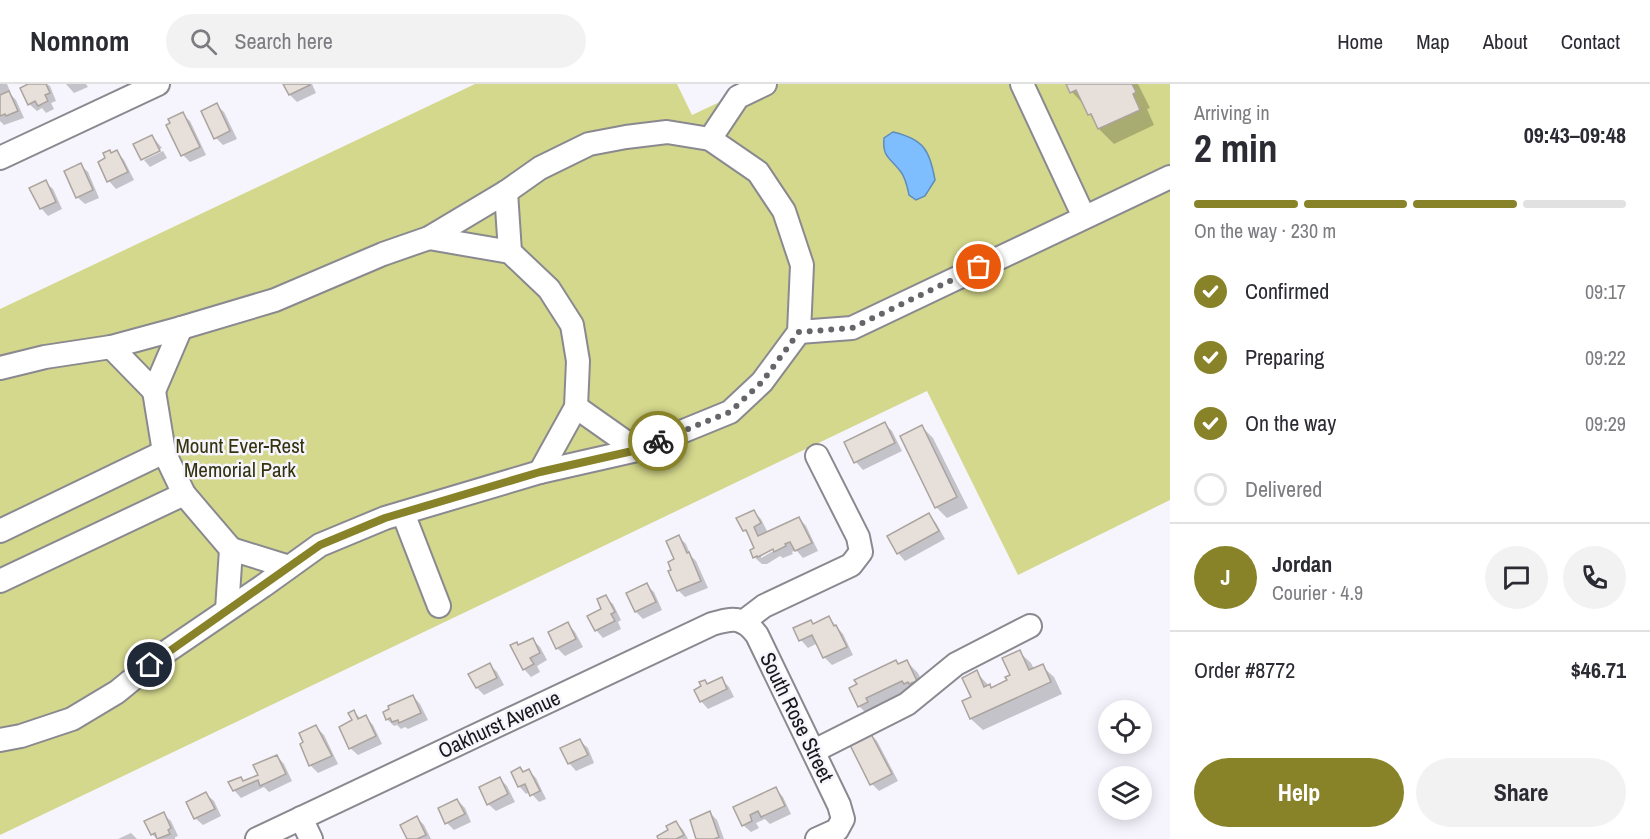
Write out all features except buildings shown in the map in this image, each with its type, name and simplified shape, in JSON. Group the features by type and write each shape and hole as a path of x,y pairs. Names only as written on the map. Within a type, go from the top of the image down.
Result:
{"street":[{"path":"0,158 158,84"},
{"path":"710,139 738,97 765,84"},
{"path":"1022,84 1084,217"},
{"path":"0,368 45,357 111,347 275,300 383,254 429,238 506,192 540,168 589,144 626,137 667,132 710,139 758,172 784,211 802,265 799,332 762,382 730,412 637,450 540,472 385,518 320,545 166,652 117,692 72,719 21,736 0,740"},
{"path":"799,332 852,328 1170,177"},
{"path":"506,192 510,252"},
{"path":"429,238 510,252 549,289 572,325 578,361 576,407 540,472"},
{"path":"181,328 154,391 164,452 184,494 231,549 289,567"},
{"path":"111,347 154,391"},
{"path":"576,407 637,450"},
{"path":"0,531 164,452"},
{"path":"743,622 764,606 851,565 861,552 858,537 817,456"},
{"path":"0,581 184,494"},
{"path":"403,513 439,606"},
{"path":"227,610 231,549"},
{"name":"Oakhurst Avenue","path":"257,839 712,624 732,619 743,622"},
{"name":"South Rose Street","path":"743,622 750,625 757,635 831,787 843,819 837,830 817,839"},
{"path":"814,751 907,704 956,664 1030,626"},
{"path":"301,818 311,839"}],"green space":[{"name":"Mount Ever-Rest Memorial Park","path":"475,84 677,84 692,115 758,84 1170,84 1170,500 1018,575 927,391 0,835 0,309"}],"water":[{"path":"893,132 912,138 919,143 931,161 935,180 925,196 916,200 909,195 903,175 884,150 884,138"}],"way so far":[{"path":"658,441 730,412 762,382 799,332 852,328 979,267"}],"route":[{"path":"150,665 320,545 385,518 540,472 637,450 658,441"}]}
